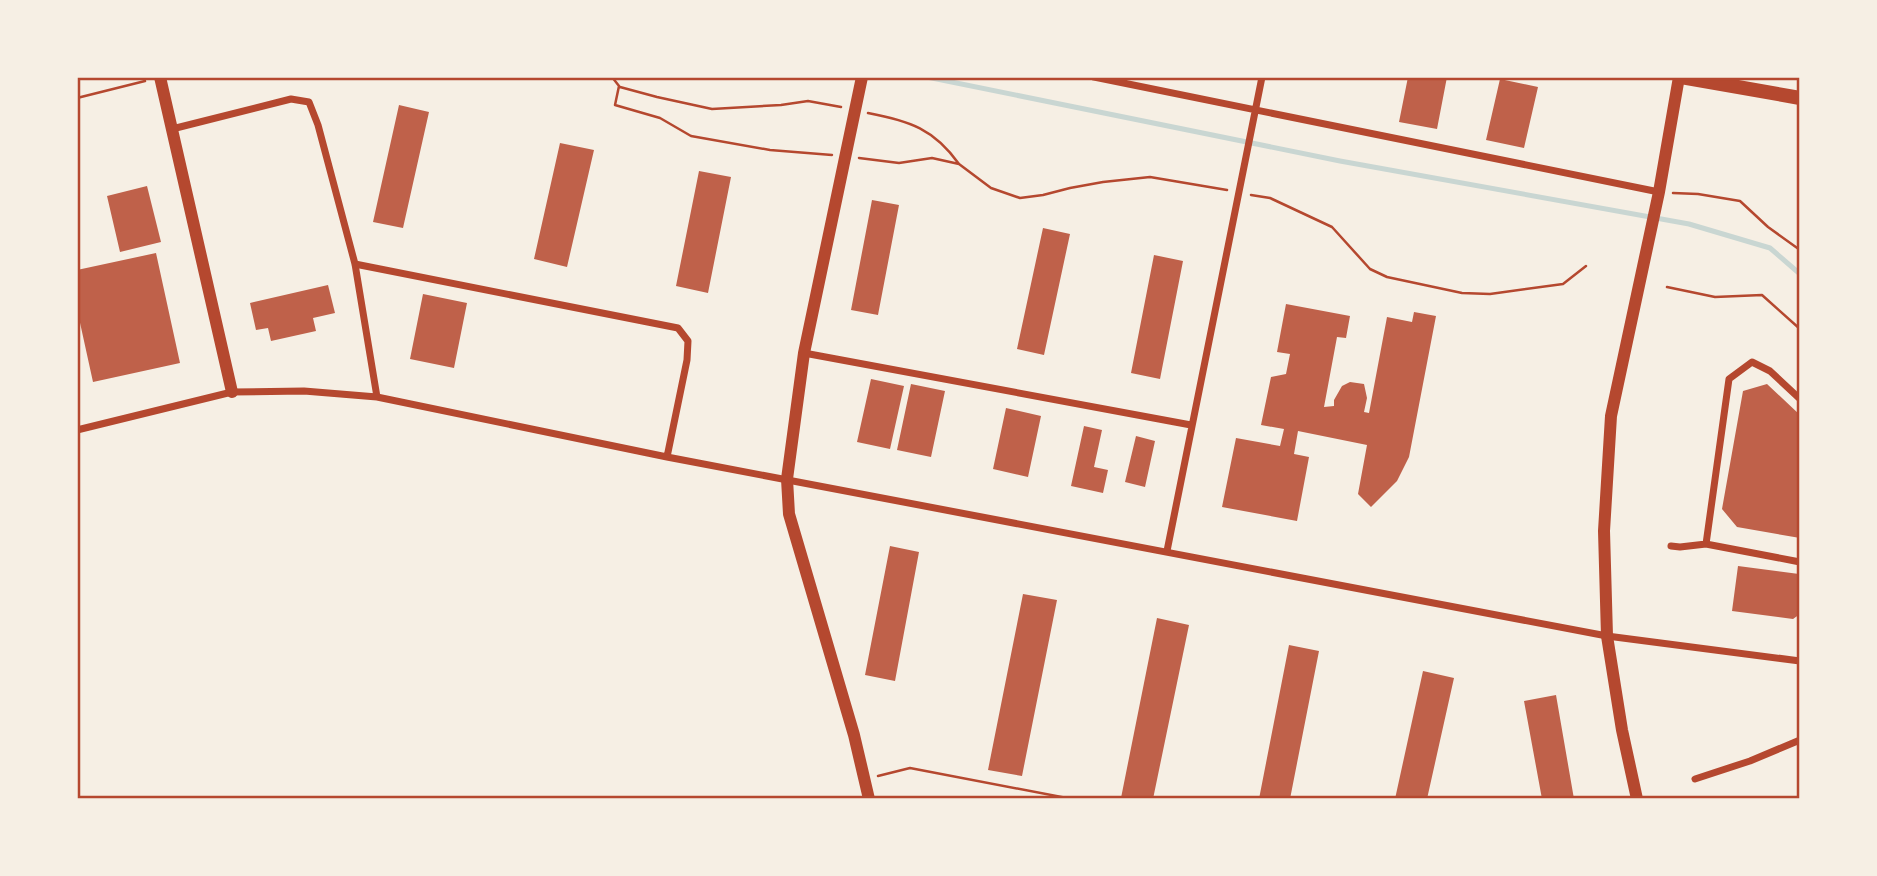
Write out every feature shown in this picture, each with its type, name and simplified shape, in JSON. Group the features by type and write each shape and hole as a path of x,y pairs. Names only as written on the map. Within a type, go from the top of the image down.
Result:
{"main road":[{"path":"1680,77 1800,97"}],"street":[{"path":"160,77 232,392"},
{"path":"862,77 804,353 786,479 789,514 854,735 869,799"},
{"path":"1094,77 1659,192"},
{"path":"1167,551 1262,77"},
{"path":"1637,799 1622,730 1608,636 1604,531 1611,416 1659,192 1680,77"},
{"path":"172,129 291,99 309,102 318,125 355,264 377,397"},
{"path":"355,264 678,328 688,341 687,360 667,457"},
{"path":"804,353 1191,425"},
{"path":"1706,544 1729,379 1752,362 1770,371 1800,399"},
{"path":"77,430 232,392 304,391 377,397 667,457 1608,636 1800,661"},
{"path":"1671,546 1706,544 1800,562"},
{"path":"1695,779 1750,761 1800,740"}],"path":[{"path":"77,99 160,77"},
{"path":"612,77 619,86 712,109 781,106 808,101 846,108"},
{"path":"619,86 615,105 660,118 691,136 770,150 899,163 932,158 960,164"},
{"path":"855,116 896,118 927,131 947,147 960,164 991,188 1020,198 1103,182 1150,177 1230,191"},
{"path":"1659,192 1699,194 1740,201 1768,227 1800,250"},
{"path":"1243,193 1270,198 1332,227 1370,269 1387,277 1462,293 1490,294 1563,285 1586,266"},
{"path":"1667,286 1715,297 1762,295 1800,329"},
{"path":"865,779 910,768 1072,799"}],"building":[{"path":"1408,77 1447,77 1437,129 1399,122"},
{"path":"1500,79 1538,87 1524,148 1486,140"},
{"path":"399,105 429,112 403,228 373,222"},
{"path":"560,143 594,150 567,267 534,259"},
{"path":"699,171 731,177 708,293 676,286"},
{"path":"147,186 161,242 120,252 107,196"},
{"path":"872,200 899,205 878,315 851,310"},
{"path":"1043,228 1070,234 1044,355 1017,349"},
{"path":"156,253 180,363 93,382 77,309 77,270"},
{"path":"1154,255 1183,261 1160,379 1131,373"},
{"path":"328,285 335,313 313,318 316,331 271,341 268,328 256,330 250,303"},
{"path":"423,294 467,303 454,368 410,359"},
{"path":"1286,304 1350,316 1346,338 1337,337 1324,407 1334,406 1334,400 1342,386 1350,382 1364,384 1367,398 1364,412 1369,413 1387,317 1412,322 1414,312 1436,316 1409,457 1397,481 1371,507 1358,494 1367,445 1298,431 1294,454 1309,457 1297,521 1222,507 1236,438 1280,446 1284,429 1261,425 1271,377 1286,374 1290,354 1277,352"},
{"path":"871,379 904,386 890,449 857,442"},
{"path":"911,384 945,391 931,457 897,450"},
{"path":"1767,384 1800,415 1800,538 1737,527 1722,509 1743,391"},
{"path":"1006,408 1041,416 1028,477 993,469"},
{"path":"1084,426 1102,430 1094,467 1108,470 1103,493 1071,486"},
{"path":"1136,436 1155,441 1145,487 1125,482"},
{"path":"890,546 919,552 895,681 865,675"},
{"path":"1738,566 1799,574 1800,614 1793,619 1732,611"},
{"path":"1023,594 1057,600 1022,776 988,770"},
{"path":"1157,618 1189,625 1153,799 1125,799 1121,798"},
{"path":"1289,645 1319,651 1290,799 1259,799"},
{"path":"1423,671 1454,678 1427,799 1395,799"},
{"path":"1556,695 1574,799 1542,799 1524,701"}],"waterway":[{"path":"927,77 1340,161 1689,224 1770,248 1800,274"}]}
